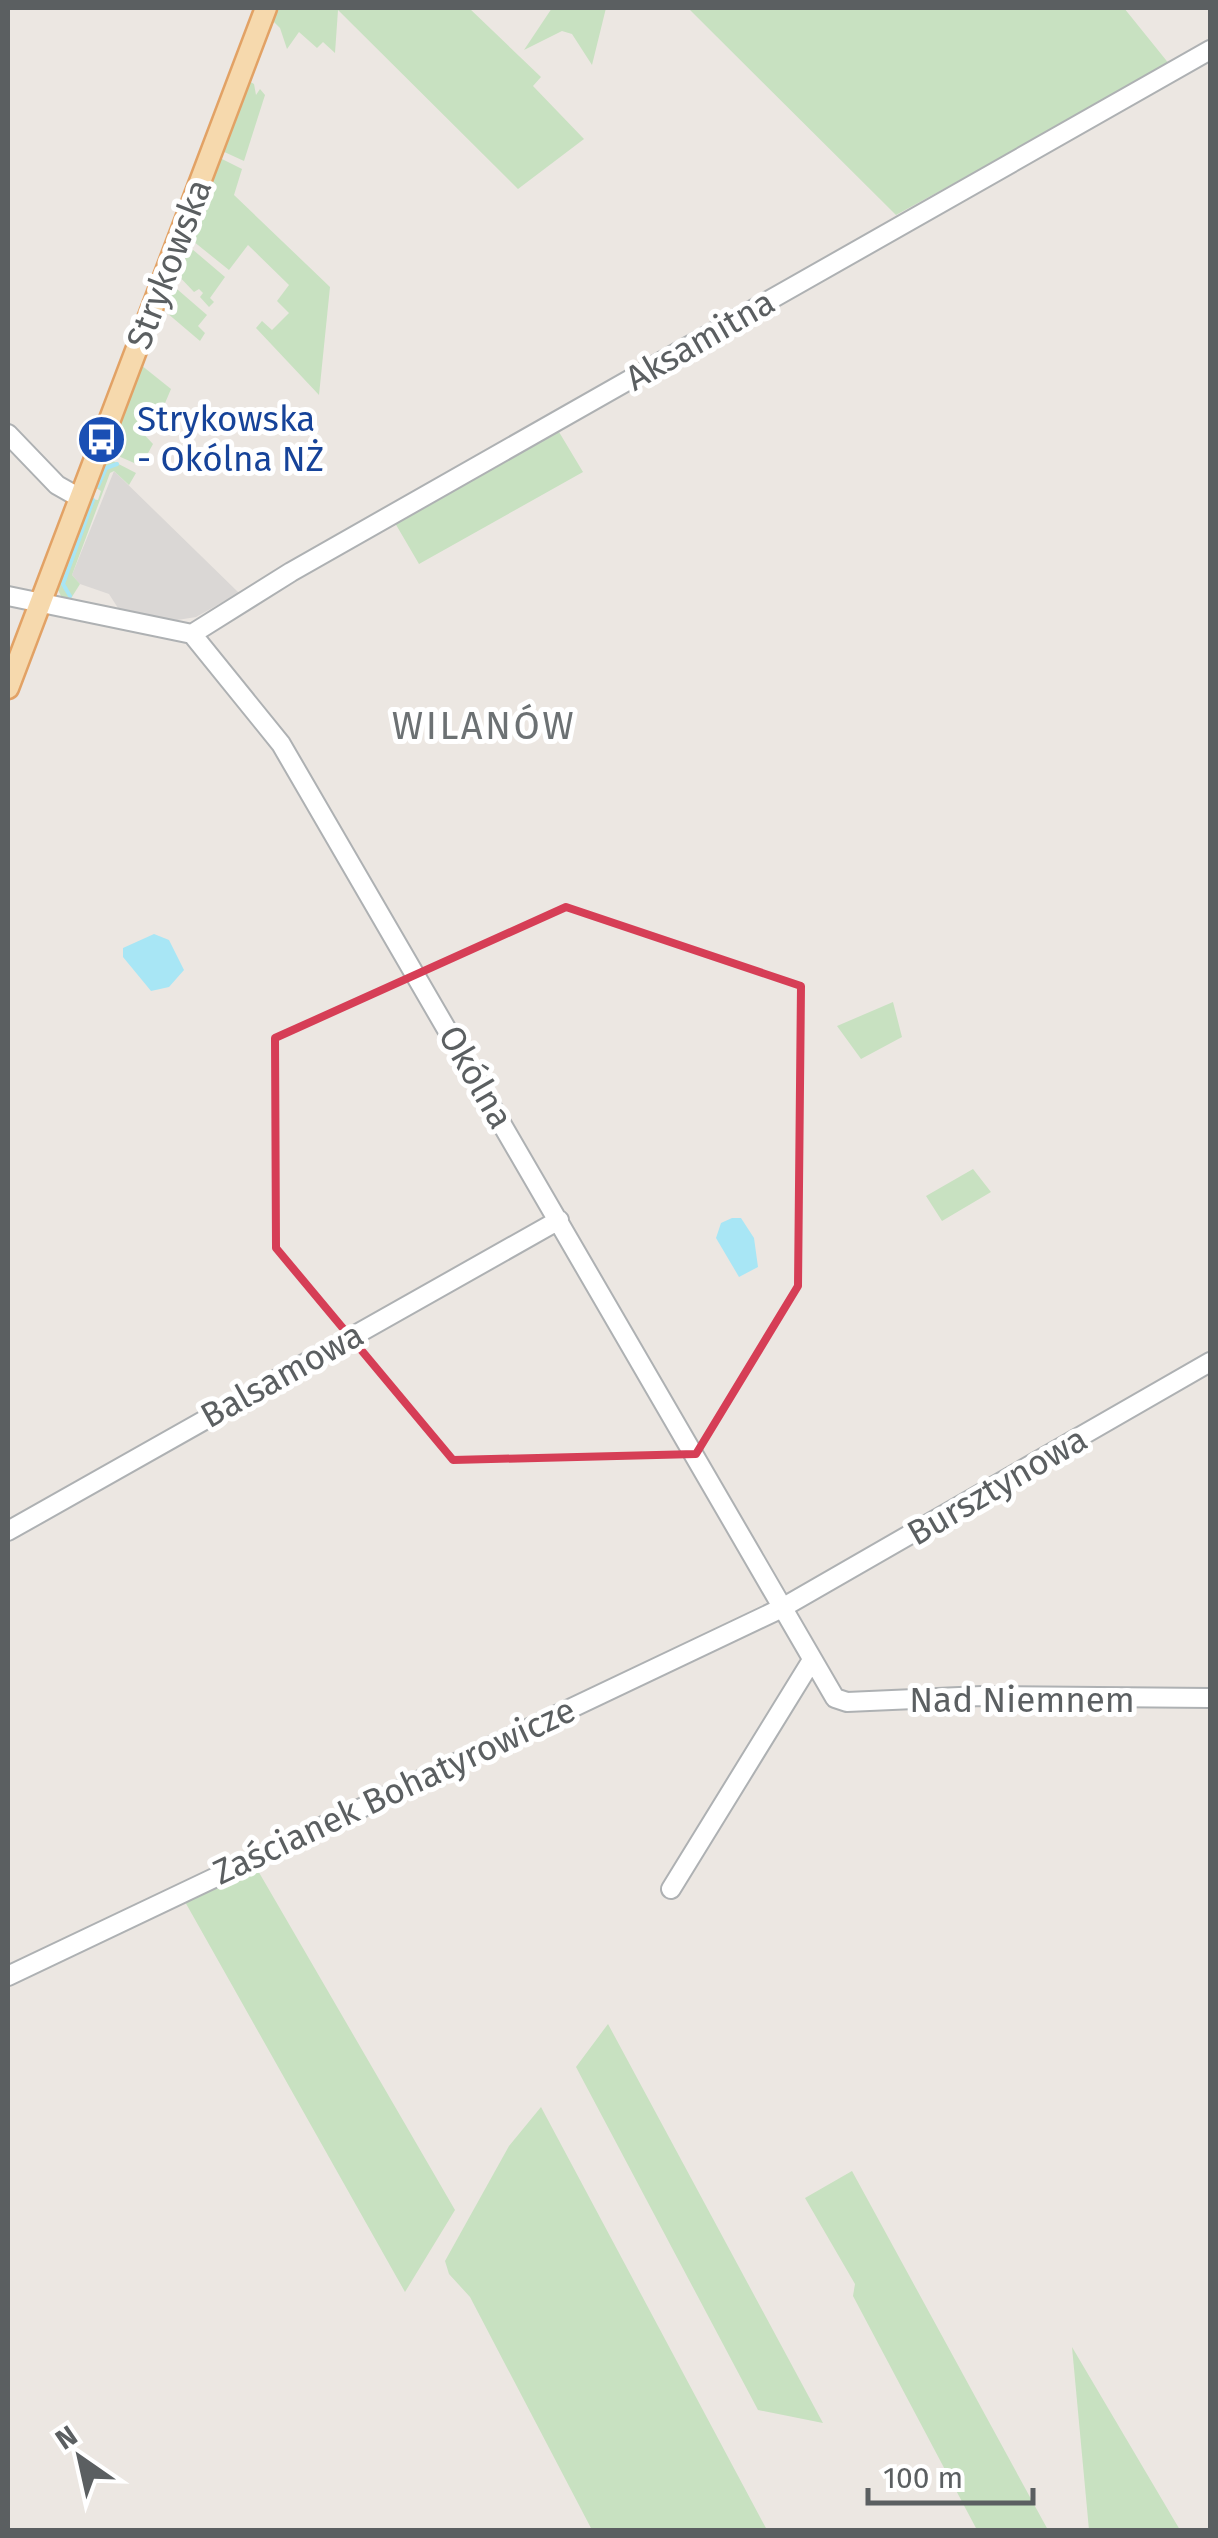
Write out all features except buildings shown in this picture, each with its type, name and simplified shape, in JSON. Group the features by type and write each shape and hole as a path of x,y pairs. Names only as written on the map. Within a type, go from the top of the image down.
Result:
{"main road":[{"name":"Strykowska","path":"8,688 266,8"}],"street":[{"name":"Aksamitna","path":"192,634 290,572 1210,50"},
{"path":"8,434 57,485 80,498"},
{"path":"8,596 192,634"},
{"name":"Okólna","path":"192,634 281,744 835,1698"},
{"name":"Balsamowa","path":"8,1532 558,1220"},
{"name":"Bursztynowa","path":"782,1608 1210,1362"},
{"name":"Zaścianek Bohatyrowicze","path":"8,1976 782,1608"},
{"path":"670,1889 812,1660"},
{"name":"Nad Niemnem","path":"835,1698 847,1702 997,1696 1210,1698"}],"highlighted area":[{"path":"566,907 801,986 798,1286 696,1454 453,1460 276,1248 275,1038"}],"shaded area":[{"path":"114,471 239,593 196,617 171,621 118,608 109,594 80,584 72,575"}],"green space":[{"path":"275,8 469,8 541,77 533,86 584,139 518,189 338,10 335,53 323,42 317,48 299,32 287,49 280,28 271,19"},
{"path":"552,8 606,8 592,65 572,34 562,31 524,50"},
{"path":"688,8 1124,8 1170,65 896,215"},
{"path":"247,80 254,84 256,95 260,89 265,95 244,161 220,150"},
{"path":"218,157 242,169 234,195 330,287 319,395 256,328 262,321 272,330 289,313 277,301 289,285 248,245 229,270 188,237"},
{"path":"185,243 225,277 210,298 214,302 209,307 200,297 203,293 199,289 194,292 174,271"},
{"path":"170,283 207,315 198,326 205,333 200,341 160,307"},
{"path":"141,365 171,389 157,422 143,416 137,427 153,444 141,466 109,452"},
{"path":"559,432 583,472 419,564 395,523"},
{"path":"107,458 136,473 129,485 114,471 110,473 72,575 80,584 70,600 62,598 57,588 91,499 98,500 101,491 96,488"},
{"path":"893,1002 902,1037 861,1059 837,1026"},
{"path":"973,1169 991,1192 942,1221 926,1196"},
{"path":"257,1869 455,2210 405,2292 184,1900"},
{"path":"608,2024 823,2423 758,2410 576,2067"},
{"path":"541,2107 767,2530 592,2530 470,2297 449,2274 445,2261 509,2146"},
{"path":"852,2171 1048,2530 977,2530 853,2296 855,2284 805,2198"},
{"path":"1072,2347 1180,2530 1089,2530"}],"water":[{"path":"154,934 169,940 184,970 169,987 151,991 123,957 123,948"},
{"path":"741,1218 754,1238 758,1267 739,1277 716,1238 721,1223"}],"waterway":[{"path":"98,486 106,468 117,464"},
{"path":"70,596 63,584 93,500"}],"place":[{"name":"Strykowska - Okólna NŻ","path":"102,439"}],"district":[{"name":"WILANÓW","path":"484,726"}]}
